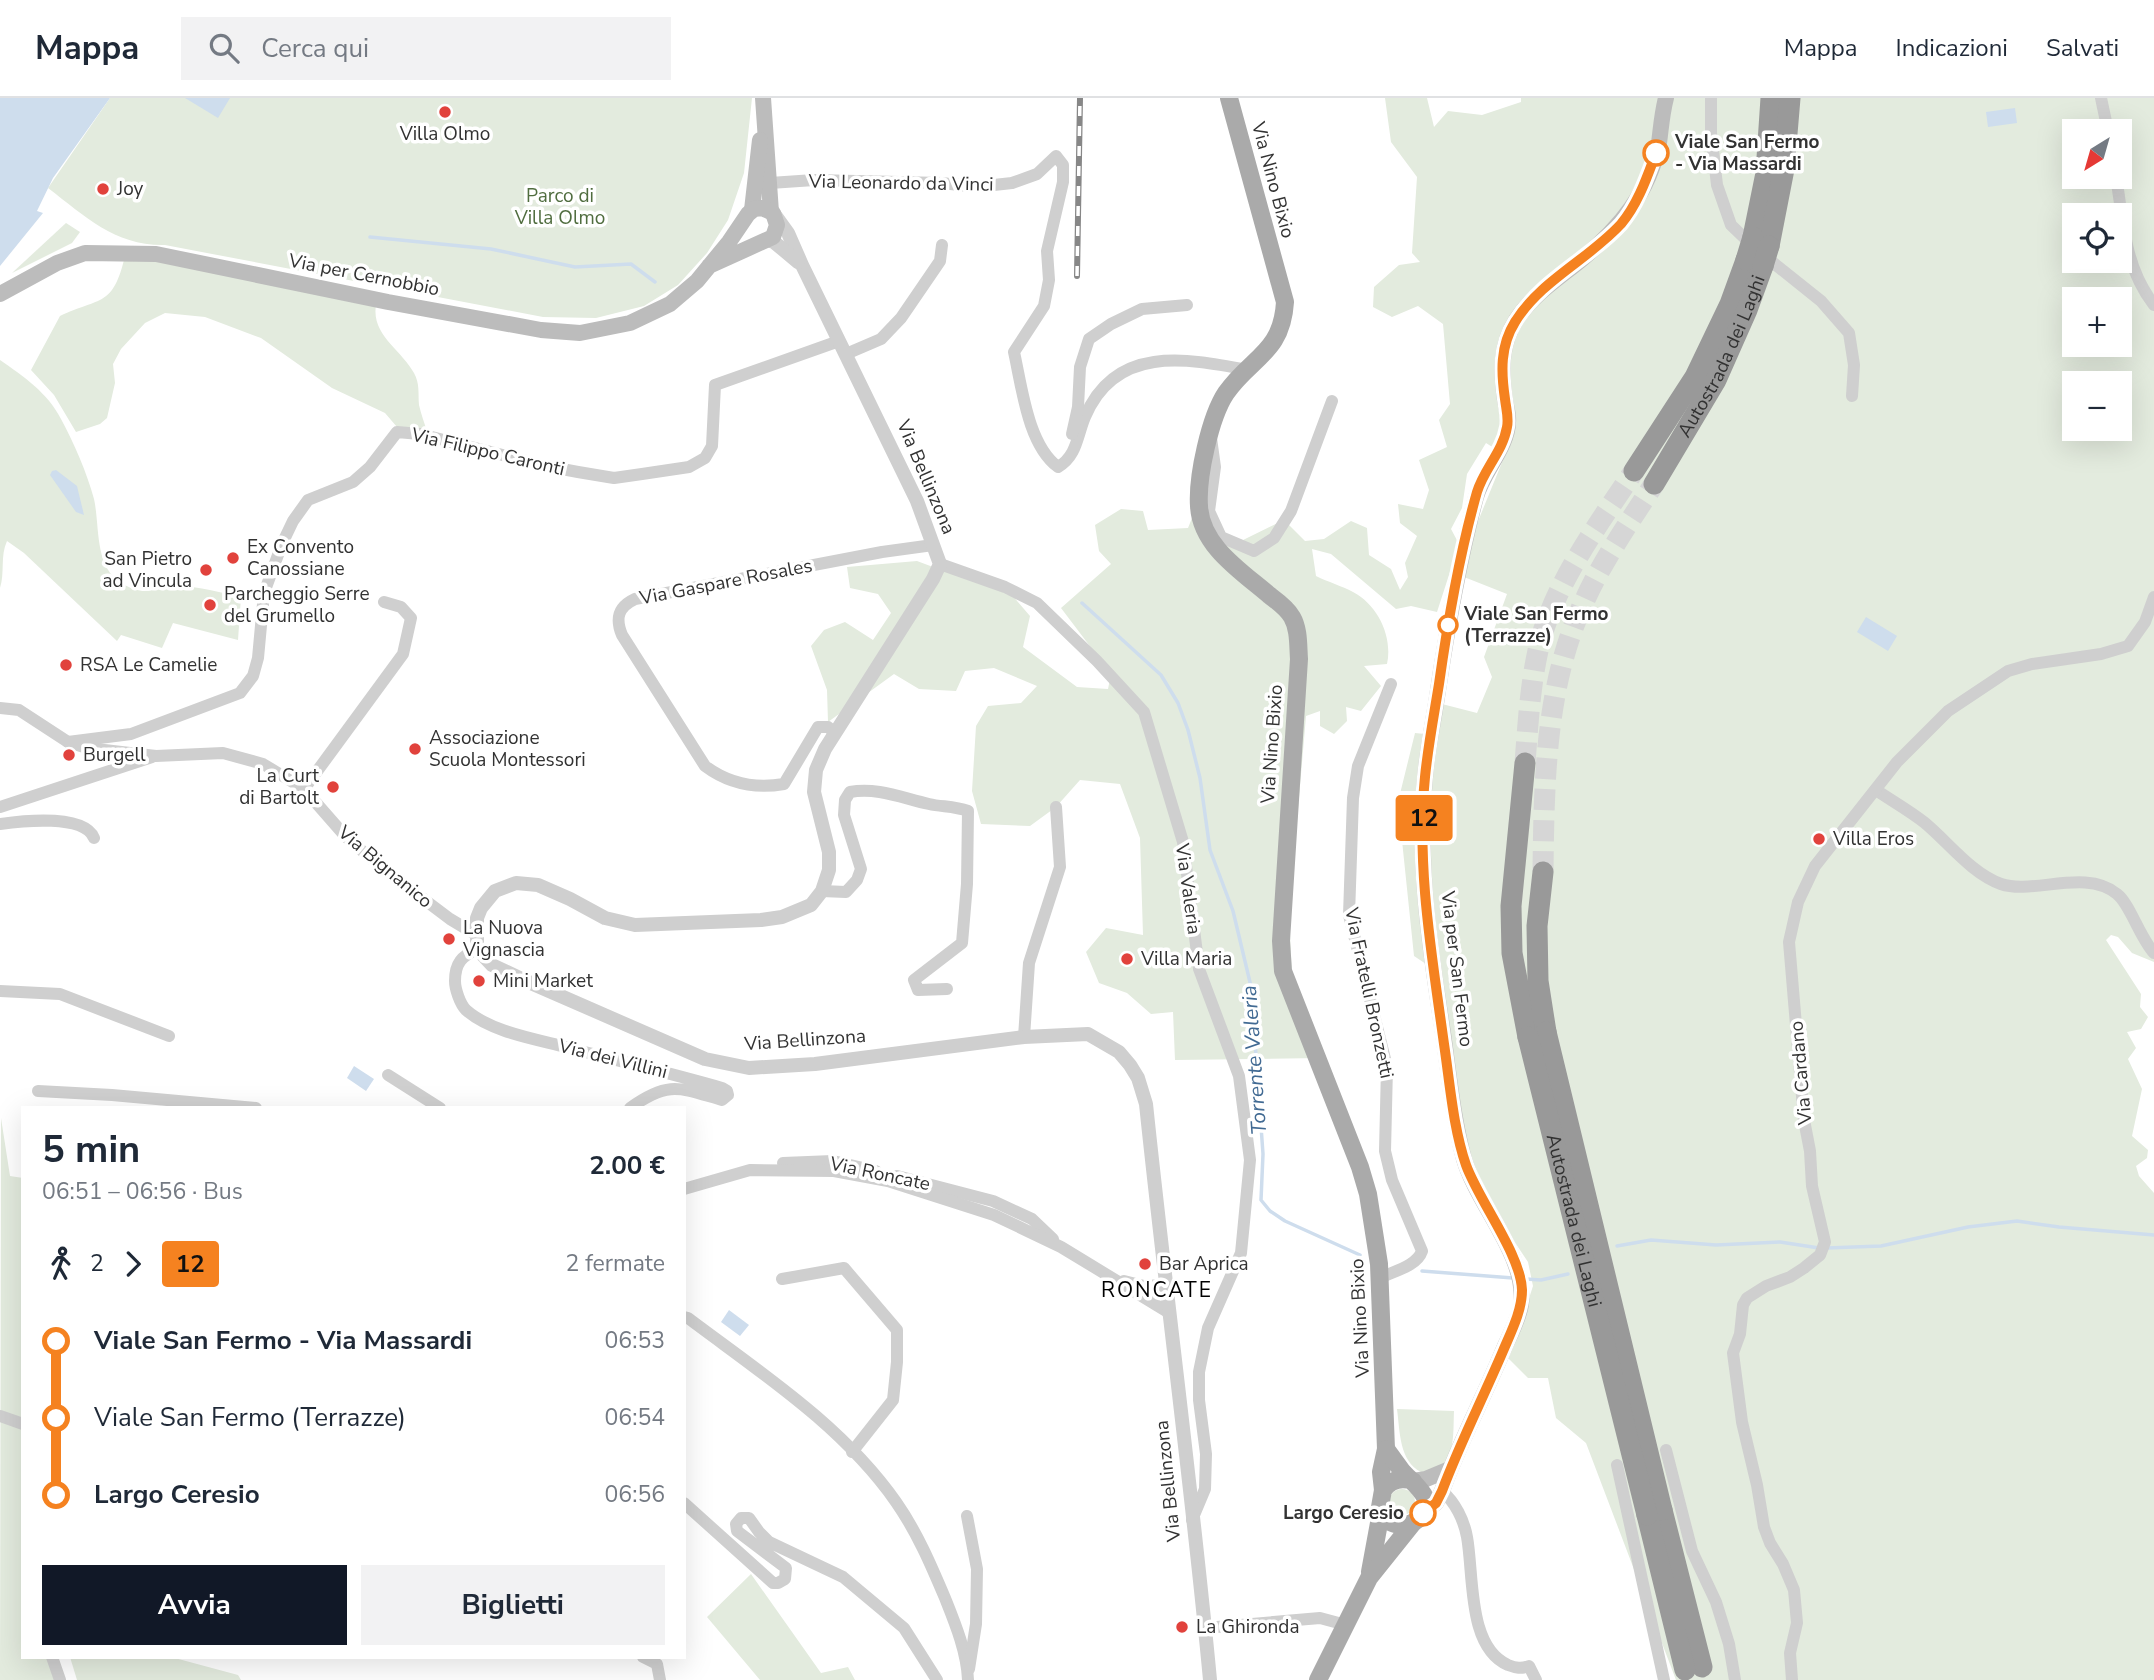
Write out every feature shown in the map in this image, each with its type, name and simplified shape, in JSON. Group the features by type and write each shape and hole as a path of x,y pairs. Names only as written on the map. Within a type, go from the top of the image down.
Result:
{"highway":[{"name":"Autostrada dei Laghi","path":"1761,241 1771,98"},
{"name":"Autostrada dei Laghi","path":"1654,484 1716,380 1747,310 1754,263 1784,169 1790,98"},
{"name":"Autostrada dei Laghi","path":"1634,471 1695,377 1730,304 1754,263"},
{"name":"Autostrada dei Laghi","path":"1525,763 1511,906 1512,953 1537,1035 1693,1669"},
{"name":"Autostrada dei Laghi","path":"1537,1035 1537,926 1543,872"}],"main road":[{"name":"Via Bellinzona","path":"763,98 773,214"},
{"name":"Via Nino Bixio","path":"1228,98 1285,302 1284,321 1267,350 1226,393 1211,434 1199,486 1199,506 1202,525 1217,549 1282,605 1292,617 1297,630 1299,659 1280,941 1283,971 1360,1167 1372,1213 1380,1278 1386,1449 1381,1472 1383,1490"},
{"name":"Via per San Fermo","path":"1419,1516 1436,1503 1442,1491 1521,1307 1522,1286 1517,1267 1465,1162 1456,1121 1428,935 1423,859 1425,779 1450,609 1478,487 1503,444 1509,423 1503,384 1502,352 1508,335 1532,300 1622,222 1644,183 1658,146 1666,98"},
{"name":"Via Bellinzona","path":"748,216 763,117"},
{"path":"762,208 773,214 778,225 776,231 763,241 748,236 745,231 748,216 762,208"},
{"name":"Via per Cernobbio","path":"0,294 57,262 85,253 156,254 388,302 541,330 580,333 630,323 670,304 697,281 748,216"},
{"name":"Via per Cernobbio","path":"709,266 763,241"},
{"path":"1318,1680 1369,1578 1419,1516 1425,1496 1386,1449"},
{"path":"1419,1516 1406,1525 1395,1524 1383,1515 1379,1502 1383,1490 1395,1480 1426,1479 1450,1468"},
{"path":"1369,1578 1379,1523 1383,1515"}],"street":[{"path":"1711,98 1711,133 1717,185 1731,225 1756,249 1821,301 1849,333 1854,365 1852,396"},
{"path":"2101,98 2105,119"},
{"name":"Via Leonardo da Vinci","path":"770,183 827,180 942,183 976,187 1013,183 1037,174 1056,156 1063,164 1063,182 1047,251 1049,280 1044,306 1014,352 1038,445 1047,459 1058,467 1066,462"},
{"path":"2118,189 2126,247 2135,276 2154,305"},
{"name":"Via Bellinzona","path":"773,214 788,233 917,500 940,564 835,733 816,770 814,792 829,852 829,870 821,891"},
{"name":"Via Bellinzona","path":"763,241 774,242 802,265"},
{"path":"843,348 881,339 901,318 940,261 942,245"},
{"path":"1066,462 1078,407 1080,367 1089,339 1111,324 1142,309 1187,305"},
{"name":"Via Filippo Caronti","path":"68,742 131,734 233,696 247,687 258,658 264,593 293,521 307,500 353,482 370,467 397,432 420,434 546,466 614,478 689,467 705,458 712,446 715,385 843,348"},
{"path":"1066,462 1077,446 1085,418 1096,397 1108,382 1124,370 1142,363 1163,361 1248,370"},
{"path":"1211,434 1215,467 1209,510 1221,537 1254,551 1274,538 1291,512 1332,401"},
{"name":"Via Gaspare Rosales","path":"835,733 828,727 818,727 784,784 764,788 733,782 716,774 705,766 622,635 618,625 619,612 635,599 882,552 933,545"},
{"name":"Via Valeria","path":"940,564 1005,587 1037,603 1144,712 1183,842 1199,969 1239,1076 1250,1160 1241,1253 1208,1328 1199,1372 1206,1466 1205,1489 1192,1521"},
{"name":"Via Cardano","path":"1792,1680 1790,1653 1797,1623 1794,1590 1764,1527 1742,1422 1733,1353 1740,1334 1743,1305 1747,1298 1766,1286 1790,1277 1820,1255 1825,1242 1812,1186 1810,1151 1804,1120 1789,942 1798,902 1815,866 1897,762 1948,712 2008,671 2032,664 2101,654 2128,646 2145,622 2154,597"},
{"path":"304,789 403,654 411,618 401,607 384,602"},
{"name":"Via Fratelli Bronzetti","path":"1380,1278 1415,1262 1422,1251 1392,1180 1385,1151 1387,1068 1349,915 1353,798 1358,766 1391,684"},
{"name":"Via Bignanico","path":"0,708 19,710 68,742 87,748 156,756 223,753 263,764 304,789 346,837 476,942"},
{"path":"0,807 156,756"},
{"path":"476,942 477,918 487,898 505,886 516,883 538,885 605,918 635,925 782,917 811,905 821,891 846,892 857,880 861,869 844,815 845,800 850,792 866,789 968,811 967,884 962,943 915,980 918,990 947,989"},
{"path":"1876,790 1924,822 1977,870 2001,884 2020,886 2063,882 2102,886 2117,894 2144,942 2154,953"},
{"path":"1024,1037 1029,963 1060,867 1056,807"},
{"path":"0,824 28,821 80,824 87,827 94,838"},
{"name":"Via Bellinzona","path":"476,942 492,965 535,985 705,1059 749,1068 815,1064 1024,1037 1088,1034 1119,1052 1138,1078 1146,1104 1168,1312 1184,1423 1209,1680"},
{"name":"Via dei Villini","path":"476,942 456,966 455,984 461,1004 478,1017 508,1032 664,1071 722,1088 728,1095 722,1100 688,1089 674,1088 661,1090 633,1106"},
{"path":"0,991 60,994 169,1036"},
{"path":"388,1074 437,1106"},
{"path":"37,1091 234,1106"},
{"name":"Via Roncate","path":"686,1180 748,1164 833,1161 993,1202 1032,1219 1060,1247"},
{"path":"686,1188 750,1170 834,1171 888,1181 994,1215 1060,1247 1168,1312"},
{"path":"782,1279 844,1268 897,1330 894,1400 852,1452"},
{"path":"1110,1277 1144,1286 1165,1285"},
{"path":"686,1318 796,1399 852,1452 896,1503 929,1558 957,1629 968,1678"},
{"path":"0,1416 21,1423"},
{"path":"1666,1450 1692,1551 1716,1602 1730,1644 1735,1680"},
{"path":"1617,1465 1664,1680"},
{"path":"1442,1491 1452,1499 1467,1535 1478,1625 1485,1645 1499,1661 1514,1668 1529,1666 1536,1680"},
{"path":"686,1505 773,1583 785,1579 786,1568 737,1531 736,1524 741,1518 750,1518 758,1532 769,1542 843,1577 904,1628 937,1680"},
{"path":"967,1516 977,1569 976,1624 968,1678"},
{"path":"1205,1628 1320,1618 1346,1625"},
{"path":"53,1659 60,1680"},
{"path":"647,1659 657,1664 660,1680"}],"green space":[{"name":"Parco di Villa Olmo","path":"110,98 752,98 744,173 728,220 707,253 678,285 644,306 596,318 543,317 165,245 131,241 116,235 102,228 48,188"},
{"path":"1385,98 1427,98 1434,127 1448,111 1482,115 1521,102 1521,98 2154,98 2154,962 2132,953 2118,937 2111,935 2106,940 2141,994 2140,1007 2148,1017 2141,1029 2127,1032 2136,1048 2128,1059 2142,1089 2132,1136 2148,1150 2147,1158 2136,1166 2139,1176 2154,1193 2154,1680 1676,1680 1586,1443 1556,1418 1548,1378 1528,1378 1504,1354 1519,1329 1533,1286 1528,1262 1500,1220 1465,1153 1438,972 1414,956 1398,802 1415,733 1435,735 1442,704 1477,713 1492,677 1484,657 1507,594 1464,577 1472,536 1505,455 1486,443 1467,474 1462,508 1451,529 1459,544 1437,612 1411,606 1396,609 1331,554 1312,549 1316,576 1353,592 1370,605 1382,623 1388,643 1387,664 1364,666 1381,686 1361,711 1346,707 1347,721 1334,734 1320,726 1320,711 1306,716 1289,914 1292,976 1320,1058 1175,1060 1173,1012 1151,1014 1127,993 1099,983 1086,952 1106,928 1143,935 1140,838 1120,784 1080,780 1056,807 1030,826 981,824 972,791 976,726 988,706 1021,703 1037,686 994,668 965,671 956,691 919,689 894,674 828,722 827,690 811,646 824,630 845,622 873,640 891,613 878,594 850,588 847,567 917,561 949,573 1005,587 1030,616 1023,647 1077,687 1108,689 1111,674 1061,608 1111,564 1099,551 1095,525 1121,509 1143,511 1148,530 1188,528 1192,518 1241,541 1284,520 1305,541 1324,539 1351,521 1367,528 1369,555 1391,569 1400,590 1408,577 1405,563 1417,536 1400,523 1398,504 1423,509 1429,490 1419,460 1447,447 1439,420 1450,404 1443,324 1418,306 1392,317 1373,307 1374,287 1399,265 1420,262 1412,253 1417,177 1391,142"},
{"path":"66,223 80,232 72,243 12,273"},
{"path":"125,256 154,258 376,305 378,325 383,334 416,377 419,405 427,431 397,427 385,413 332,388 261,338 205,317 165,313 145,323 121,349 113,364 115,383 107,418 100,424 76,432 54,395 31,370 60,316 95,302 110,292 116,284"},
{"path":"0,360 42,393 66,428 91,489 102,556 112,576 138,590 186,586 241,597 238,640 173,623 162,648 121,635 117,641 24,553 7,541 0,588"},
{"path":"1,1118 10,1176 21,1178 21,1659 57,1659 63,1680 0,1680"},
{"path":"1397,1409 1454,1411 1451,1450 1438,1468 1421,1472 1408,1461 1400,1436"},
{"name":"Largo Ceresio","path":"1402,1489 1411,1493 1415,1502 1411,1511 1402,1515 1393,1511 1389,1502 1393,1493"},
{"path":"751,1574 821,1673 848,1667 855,1680 760,1680 707,1617"},
{"path":"71,1659 178,1659 238,1675 241,1680 77,1680"}],"water":[{"path":"0,98 110,98 53,178 37,211 43,213 0,266"},
{"path":"185,98 230,98 218,118"},
{"path":"2015,108 2017,123 1988,127 1986,112"},
{"path":"56,470 77,486 84,515 76,512 50,475"},
{"path":"1866,617 1897,636 1888,651 1857,632"},
{"path":"354,1066 374,1079 366,1091 347,1078"},
{"path":"729,1310 749,1325 740,1336 721,1322"}],"waterway":[{"path":"370,237 491,249 575,267 631,264 655,282"},
{"name":"Torrente Valeria","path":"1082,603 1161,675 1178,703 1188,730 1200,778 1210,850 1233,911 1254,999 1263,1154 1261,1200 1270,1211 1285,1221 1360,1255"},
{"path":"1827,1248 1881,1246 1968,1227 2017,1221 2154,1235"},
{"path":"1617,1246 1651,1240 1716,1245 1780,1242 1819,1248"},
{"path":"1422,1271 1513,1278"},
{"path":"1526,1279 1541,1280 1568,1274"}],"tunnel":[{"path":"1525,763 1533,675 1546,622 1579,555 1634,471"},
{"path":"1543,872 1549,735 1570,635 1590,588 1654,484"}],"railway":[{"path":"1077,276 1080,98"}],"bus line":[{"name":"12","path":"1423,1513 1436,1503 1442,1491 1500,1359 1521,1307 1522,1286 1517,1267 1465,1162 1456,1121 1428,935 1423,859 1425,779 1450,609 1478,487 1503,444 1509,423 1503,384 1502,352 1508,335 1532,300 1622,222 1644,183 1656,153"}],"place":[{"name":"Villa Olmo","path":"445,112"},
{"name":"Viale San Fermo - Via Massardi","path":"1656,153"},
{"name":"Joy","path":"103,189"},
{"name":"Ex Convento Canossiane","path":"233,558"},
{"name":"San Pietro ad Vincula","path":"206,570"},
{"name":"Parcheggio Serre del Grumello","path":"210,605"},
{"name":"Viale San Fermo (Terrazze)","path":"1448,625"},
{"name":"RSA Le Camelie","path":"66,665"},
{"name":"Associazione Scuola Montessori","path":"415,749"},
{"name":"Burgell","path":"69,755"},
{"name":"La Curt di Bartolt","path":"333,787"},
{"name":"Villa Eros","path":"1819,839"},
{"name":"La Nuova Vignascia","path":"449,939"},
{"name":"Villa Maria","path":"1127,959"},
{"name":"Mini Market","path":"479,981"},
{"name":"Bar Aprica","path":"1145,1264"},
{"name":"Largo Ceresio","path":"1423,1513"},
{"name":"La Ghironda","path":"1182,1627"}],"district":[{"name":"RONCATE","path":"1157,1290"}]}
